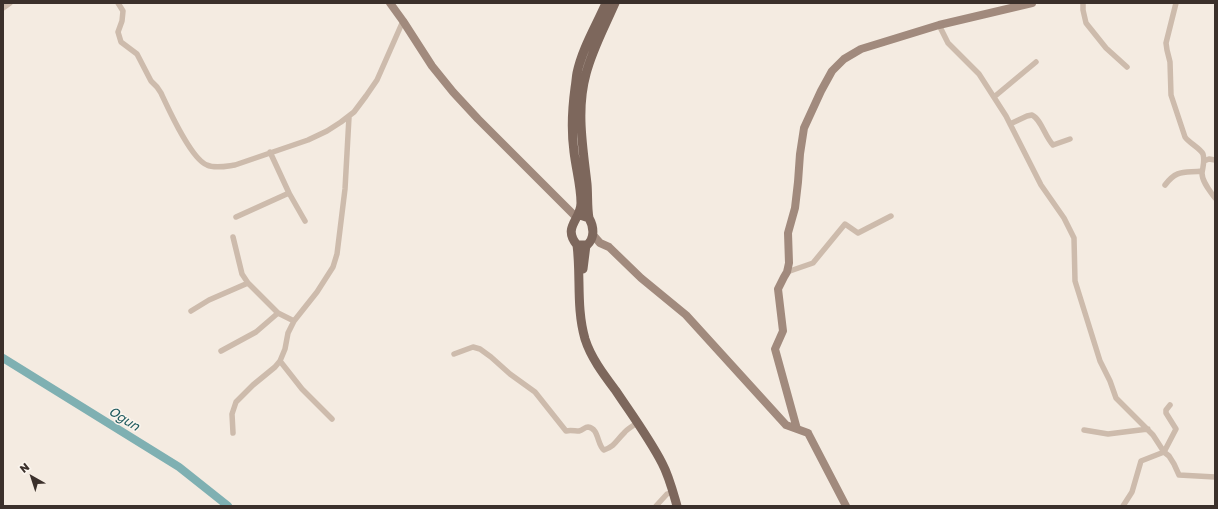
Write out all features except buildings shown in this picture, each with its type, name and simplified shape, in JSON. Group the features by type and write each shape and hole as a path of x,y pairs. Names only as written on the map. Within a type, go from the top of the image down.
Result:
{"main road":[{"path":"574,214 580,211 581,190 574,152 572,116 581,75 584,51 606,3"},
{"path":"615,3 590,60 581,75 581,131 589,218 593,226 578,259 578,304 585,339 595,361 637,422 663,464 673,492 676,506"},
{"path":"574,214 589,218"},
{"path":"574,214 571,229 572,238 586,242"},
{"path":"586,242 582,286 583,304 590,336 599,359 666,462 680,506"}],"street":[{"path":"3,8 10,3"},
{"path":"118,3 123,11 122,21 118,32 121,42 137,54 151,81 161,93 196,156 208,166 225,167 235,165 308,140 327,131 349,117 377,80 403,21"},
{"path":"390,3 432,66 453,92 478,119 574,214"},
{"path":"844,506 808,433 797,429 775,348 783,331 778,289 787,272 789,263 788,233 795,208 804,128 827,80 838,65 851,54 861,49 939,25 1032,3"},
{"path":"1083,3 1086,23 1106,48 1127,67"},
{"path":"1176,3 1166,43 1170,62 1171,95 1185,137 1188,142 1202,152 1204,160 1202,171 1203,177 1207,187 1215,198"},
{"path":"939,25 948,43 980,74 1010,124 1041,185 1072,232 1074,238 1075,281 1100,361 1110,381 1116,398 1148,429 1164,452 1169,456 1179,475 1215,477"},
{"path":"994,97 1036,62"},
{"path":"1010,124 1026,116 1032,115 1037,118 1049,142 1053,145 1070,139"},
{"path":"233,433 232,414 236,402 280,361 285,349 288,333 294,321 326,279 333,267 337,254 345,189 349,117"},
{"path":"270,152 289,193 305,221"},
{"path":"1204,160 1215,160"},
{"path":"1165,185 1170,178 1178,173 1202,171"},
{"path":"236,217 289,193"},
{"path":"787,272 813,263 845,224 858,233 891,216"},
{"path":"233,236 242,274 248,283 278,313 294,321"},
{"path":"586,242 596,246 609,247 641,278 686,315 786,425 808,433"},
{"path":"191,311 209,300 248,283"},
{"path":"221,351 256,332 278,313"},
{"path":"454,354 473,347 480,349 492,357 510,374 535,392 566,430 579,430 586,427 594,430 600,447 604,450 610,448 616,443 625,432 637,422"},
{"path":"280,361 302,389 332,419"},
{"path":"1123,506 1132,492 1141,461 1164,452 1176,429 1166,413 1166,410 1170,405"},
{"path":"1084,430 1108,434 1148,429"},
{"path":"656,506 667,494 673,492"}],"waterway":[{"name":"Ogun","path":"3,358 179,467 228,506"}]}
